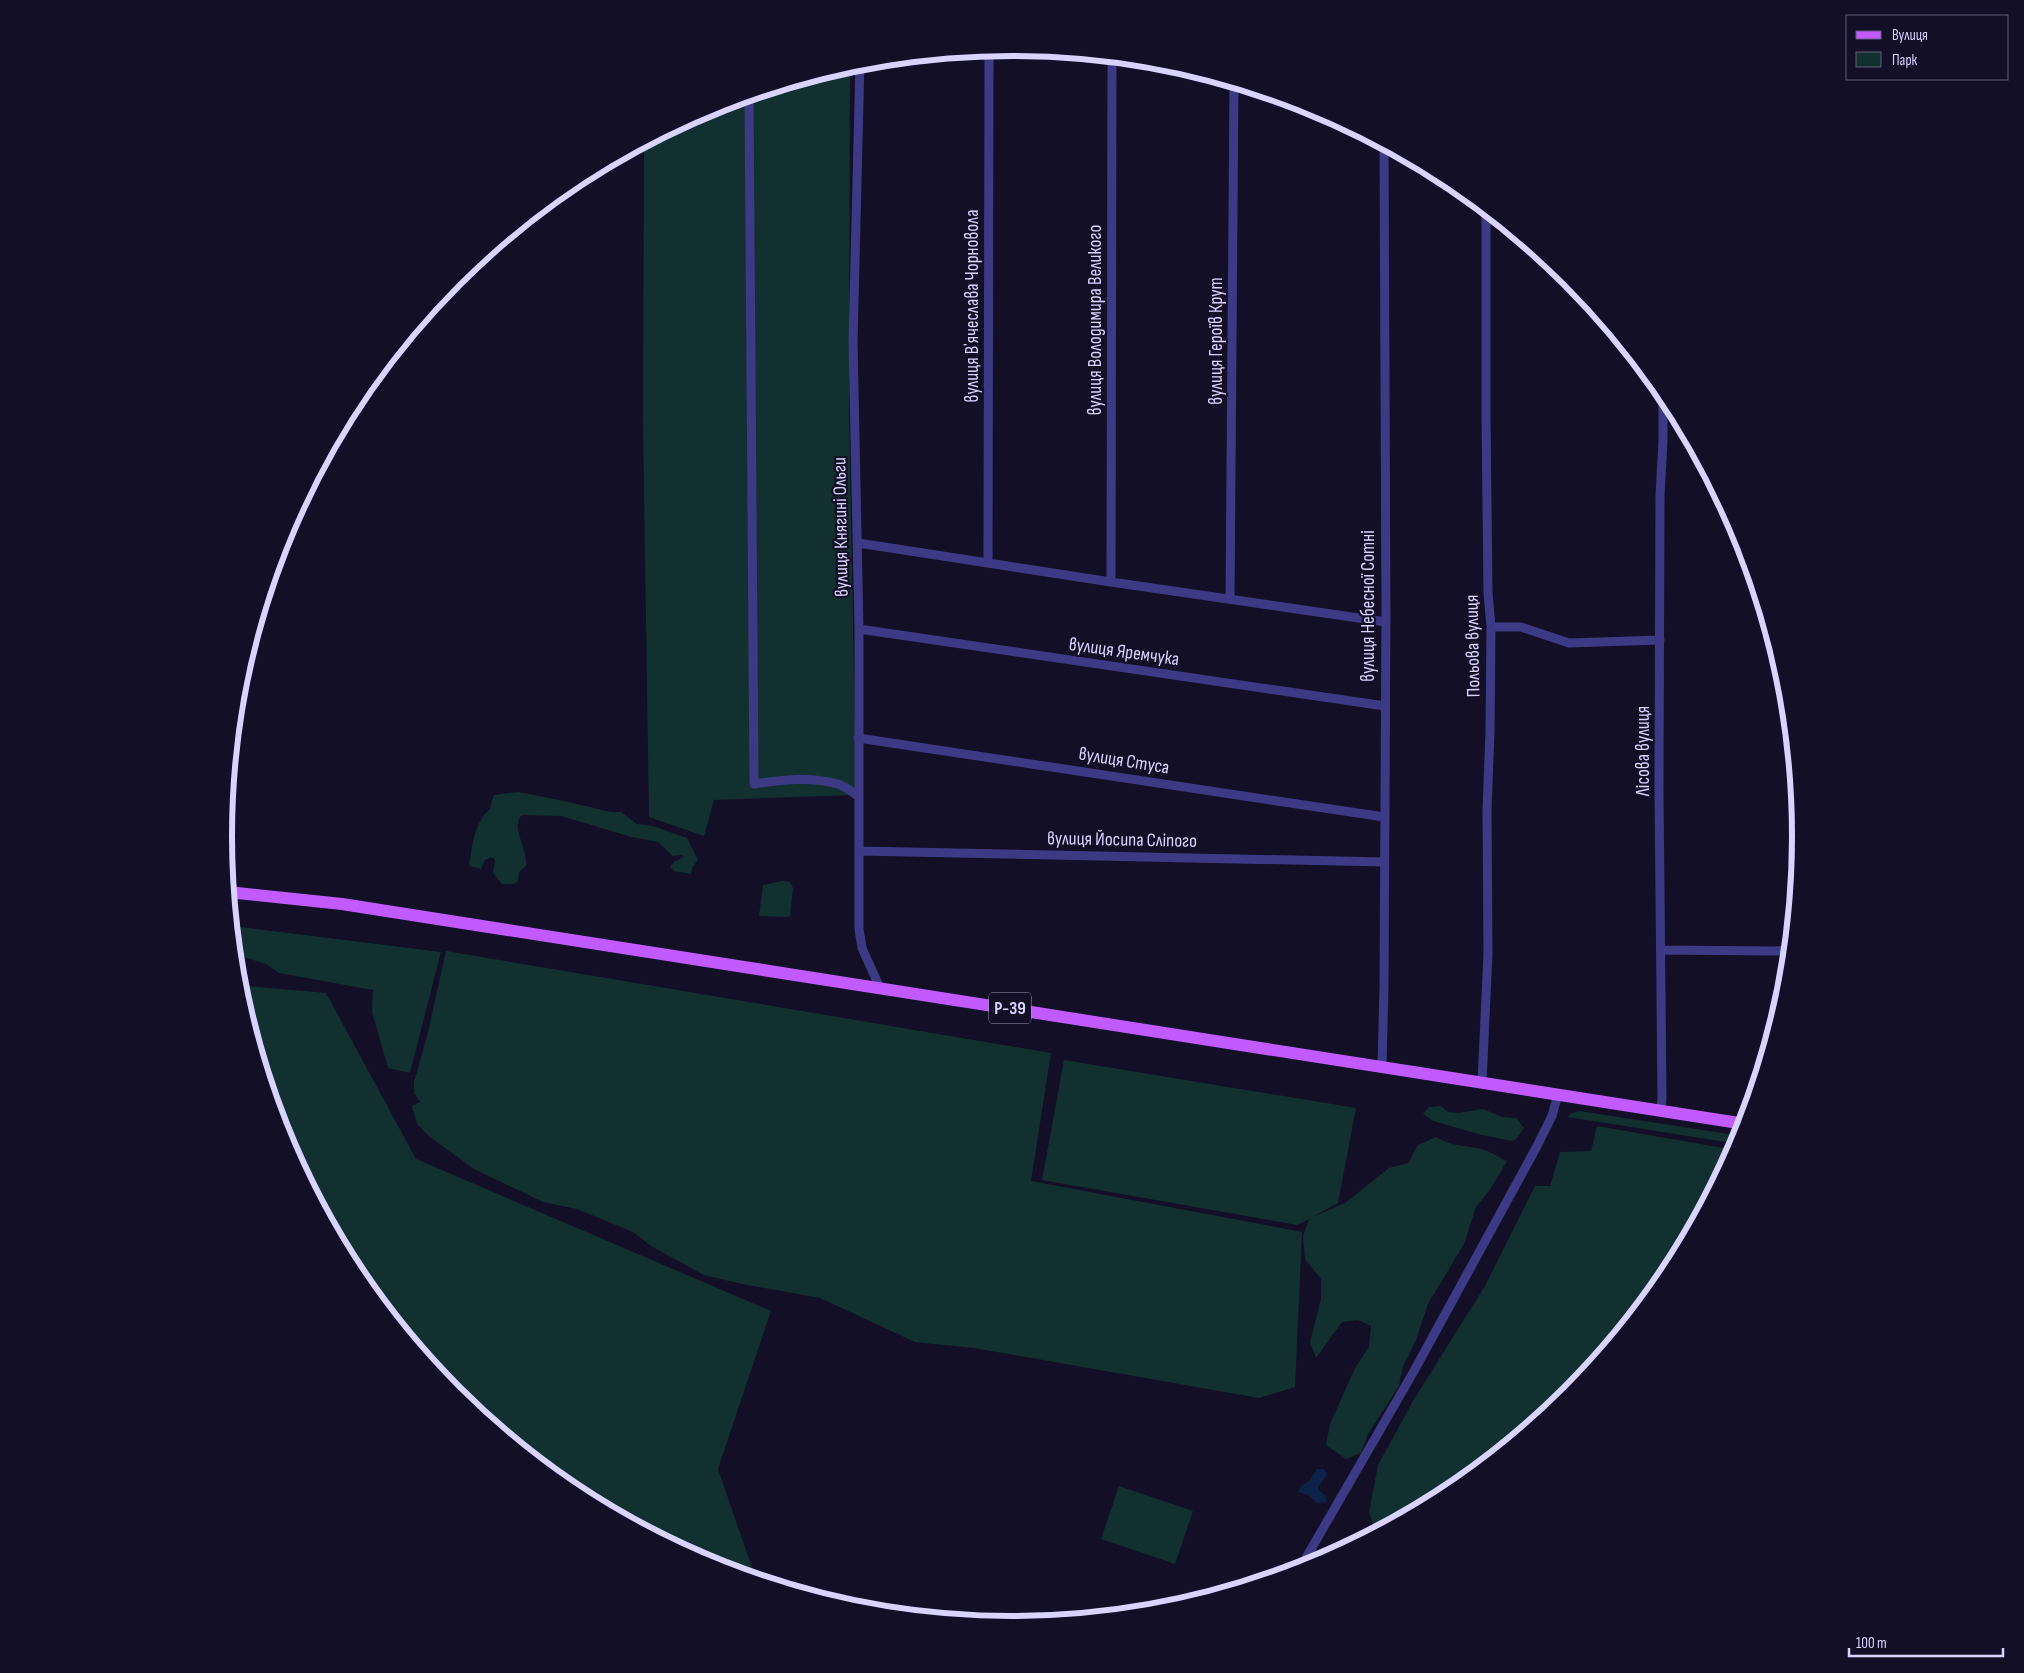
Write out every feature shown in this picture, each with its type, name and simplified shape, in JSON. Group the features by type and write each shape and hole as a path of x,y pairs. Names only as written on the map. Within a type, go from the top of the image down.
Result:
{"main road":[{"name":"Р-39","path":"233,893 342,904 1738,1123"}],"street":[{"name":"вулиця Вʼячеслава Чорновола","path":"988,562 989,57"},
{"name":"вулиця Володимира Великого","path":"1111,582 1112,63"},
{"name":"вулиця Княгині Ольги","path":"860,71 853,342 859,629 859,929 862,948 880,988"},
{"name":"вулиця Героїв Крут","path":"1230,599 1234,89"},
{"path":"749,102 754,784 786,780 817,780 840,784 858,796"},
{"name":"вулиця Небесної Сотні","path":"1382,1066 1386,622 1384,151"},
{"name":"Польова вулиця","path":"1482,1082 1488,954 1487,810 1491,626 1488,593 1486,216"},
{"name":"Лісова вулиця","path":"1660,1110 1662,1099 1659,888 1660,495 1663,406"},
{"path":"858,543 1386,622"},
{"path":"1491,626 1521,627 1569,643 1660,640"},
{"name":"вулиця Яремчука","path":"859,629 1385,706"},
{"name":"вулиця Стуса","path":"858,738 1384,817"},
{"name":"вулиця Йосипа Сліпого","path":"859,851 1384,862"},
{"path":"1661,950 1784,951"},
{"path":"1305,1559 1414,1371 1536,1148 1552,1116 1558,1094"}],"green space":[{"path":"850,73 849,409 856,786 851,795 714,800 704,836 649,817 643,425 644,149 713,116 761,98"},
{"path":"518,792 611,812 621,812 637,824 653,826 687,838 698,860 693,866 691,874 674,871 670,867 674,862 684,857 681,855 673,856 658,842 632,837 561,816 522,815 518,825 525,853 526,866 519,872 518,881 514,884 502,884 493,873 495,859 491,857 485,860 481,869 469,866 471,850 477,827 491,808 494,795"},
{"path":"782,881 790,882 793,888 790,916 759,916 763,885"},
{"path":"237,927 441,952 410,1073 388,1068 372,1012 373,990 279,973 266,964 244,957 240,948"},
{"path":"446,951 1051,1053 1031,1181 1302,1232 1295,1387 1259,1398 974,1348 915,1342 820,1298 704,1275 651,1246 633,1232 577,1209 543,1202 474,1169 430,1137 417,1124 412,1106 420,1102 414,1093 414,1082 428,1032"},
{"path":"246,986 326,993 416,1159 771,1311 718,1469 754,1572 713,1557 667,1536 622,1512 537,1456 460,1388 425,1351 363,1270 336,1227 312,1182 291,1135 273,1087 258,1038"},
{"path":"1064,1060 1356,1108 1338,1203 1313,1217 1345,1203 1389,1168 1408,1163 1418,1145 1436,1137 1454,1144 1485,1150 1507,1161 1489,1191 1476,1207 1464,1244 1428,1304 1416,1340 1403,1366 1399,1386 1368,1434 1361,1453 1346,1459 1326,1445 1330,1424 1355,1368 1369,1347 1371,1326 1358,1320 1342,1322 1316,1358 1310,1342 1321,1299 1321,1279 1305,1259 1303,1236 1309,1219 1297,1225 1042,1180"},
{"path":"1441,1106 1448,1112 1459,1113 1483,1109 1502,1117 1516,1118 1524,1128 1516,1139 1512,1141 1482,1135 1433,1121 1423,1114 1429,1107"},
{"path":"1579,1111 1733,1135 1730,1143 1568,1117 1570,1114"},
{"path":"1597,1126 1727,1149 1688,1227 1661,1270 1599,1351 1564,1388 1487,1456 1402,1512 1374,1527 1369,1512 1378,1465 1413,1401 1485,1286 1535,1186 1550,1186 1560,1152 1591,1151"},
{"path":"1119,1486 1193,1511 1175,1564 1101,1539"}],"water":[{"path":"1317,1469 1324,1469 1327,1475 1318,1487 1326,1496 1327,1502 1317,1503 1308,1495 1298,1492 1301,1486 1309,1481"}]}
